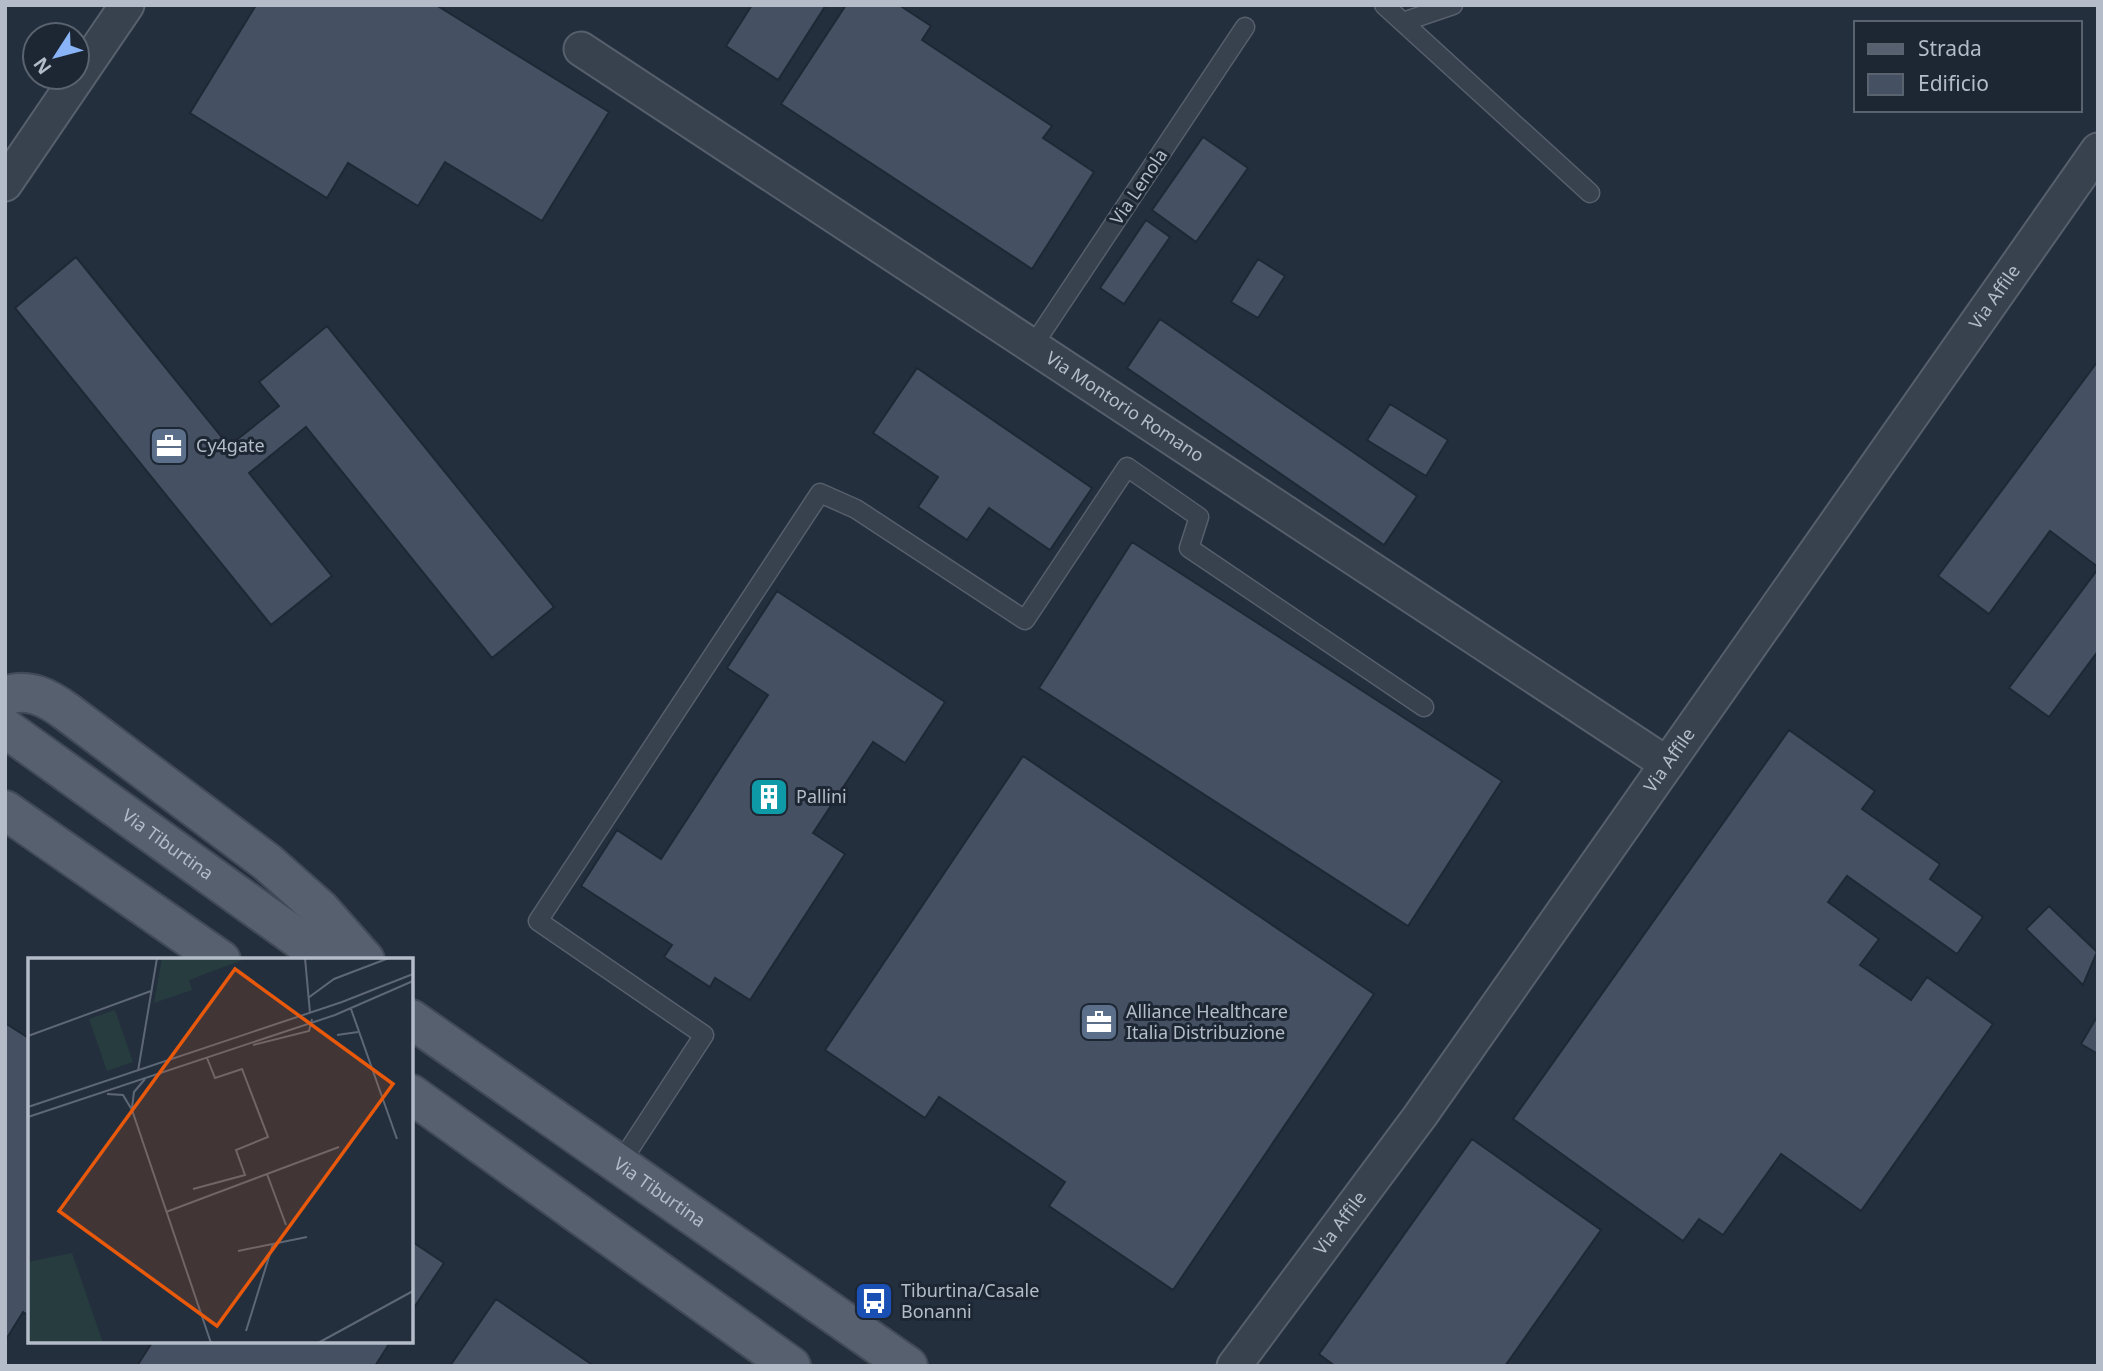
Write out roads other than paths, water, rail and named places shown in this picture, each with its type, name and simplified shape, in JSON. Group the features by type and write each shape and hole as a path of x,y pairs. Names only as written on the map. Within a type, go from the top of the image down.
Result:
{"main road":[{"path":"5,696 19,691 40,696 57,705 268,862 320,909 363,958"},
{"name":"Via Tiburtina","path":"5,728 325,958"},
{"path":"5,810 218,958"},
{"name":"Via Tiburtina","path":"413,1020 908,1366"},
{"path":"413,1095 791,1366"}],"street":[{"path":"5,184 127,5"},
{"name":"Via Montorio Romano","path":"581,49 1667,764"},
{"name":"Via Affile","path":"1234,1366 1420,1116 2098,150"}],"lane":[{"path":"1384,5 1590,193"},
{"path":"1403,22 1453,5"},
{"name":"Via Lenola","path":"1032,347 1245,27"},
{"path":"620,1165 704,1035 538,921 820,494 856,509 1025,620 1128,467 1199,517 1189,548 1424,707"}],"place":[{"name":"Cy4gate","path":"169,446"},
{"name":"Pallini","path":"769,797"},
{"name":"Alliance Healthcare Italia Distribuzione","path":"1099,1022"},
{"name":"Tiburtina/Casale Bonanni","path":"874,1301"}]}
